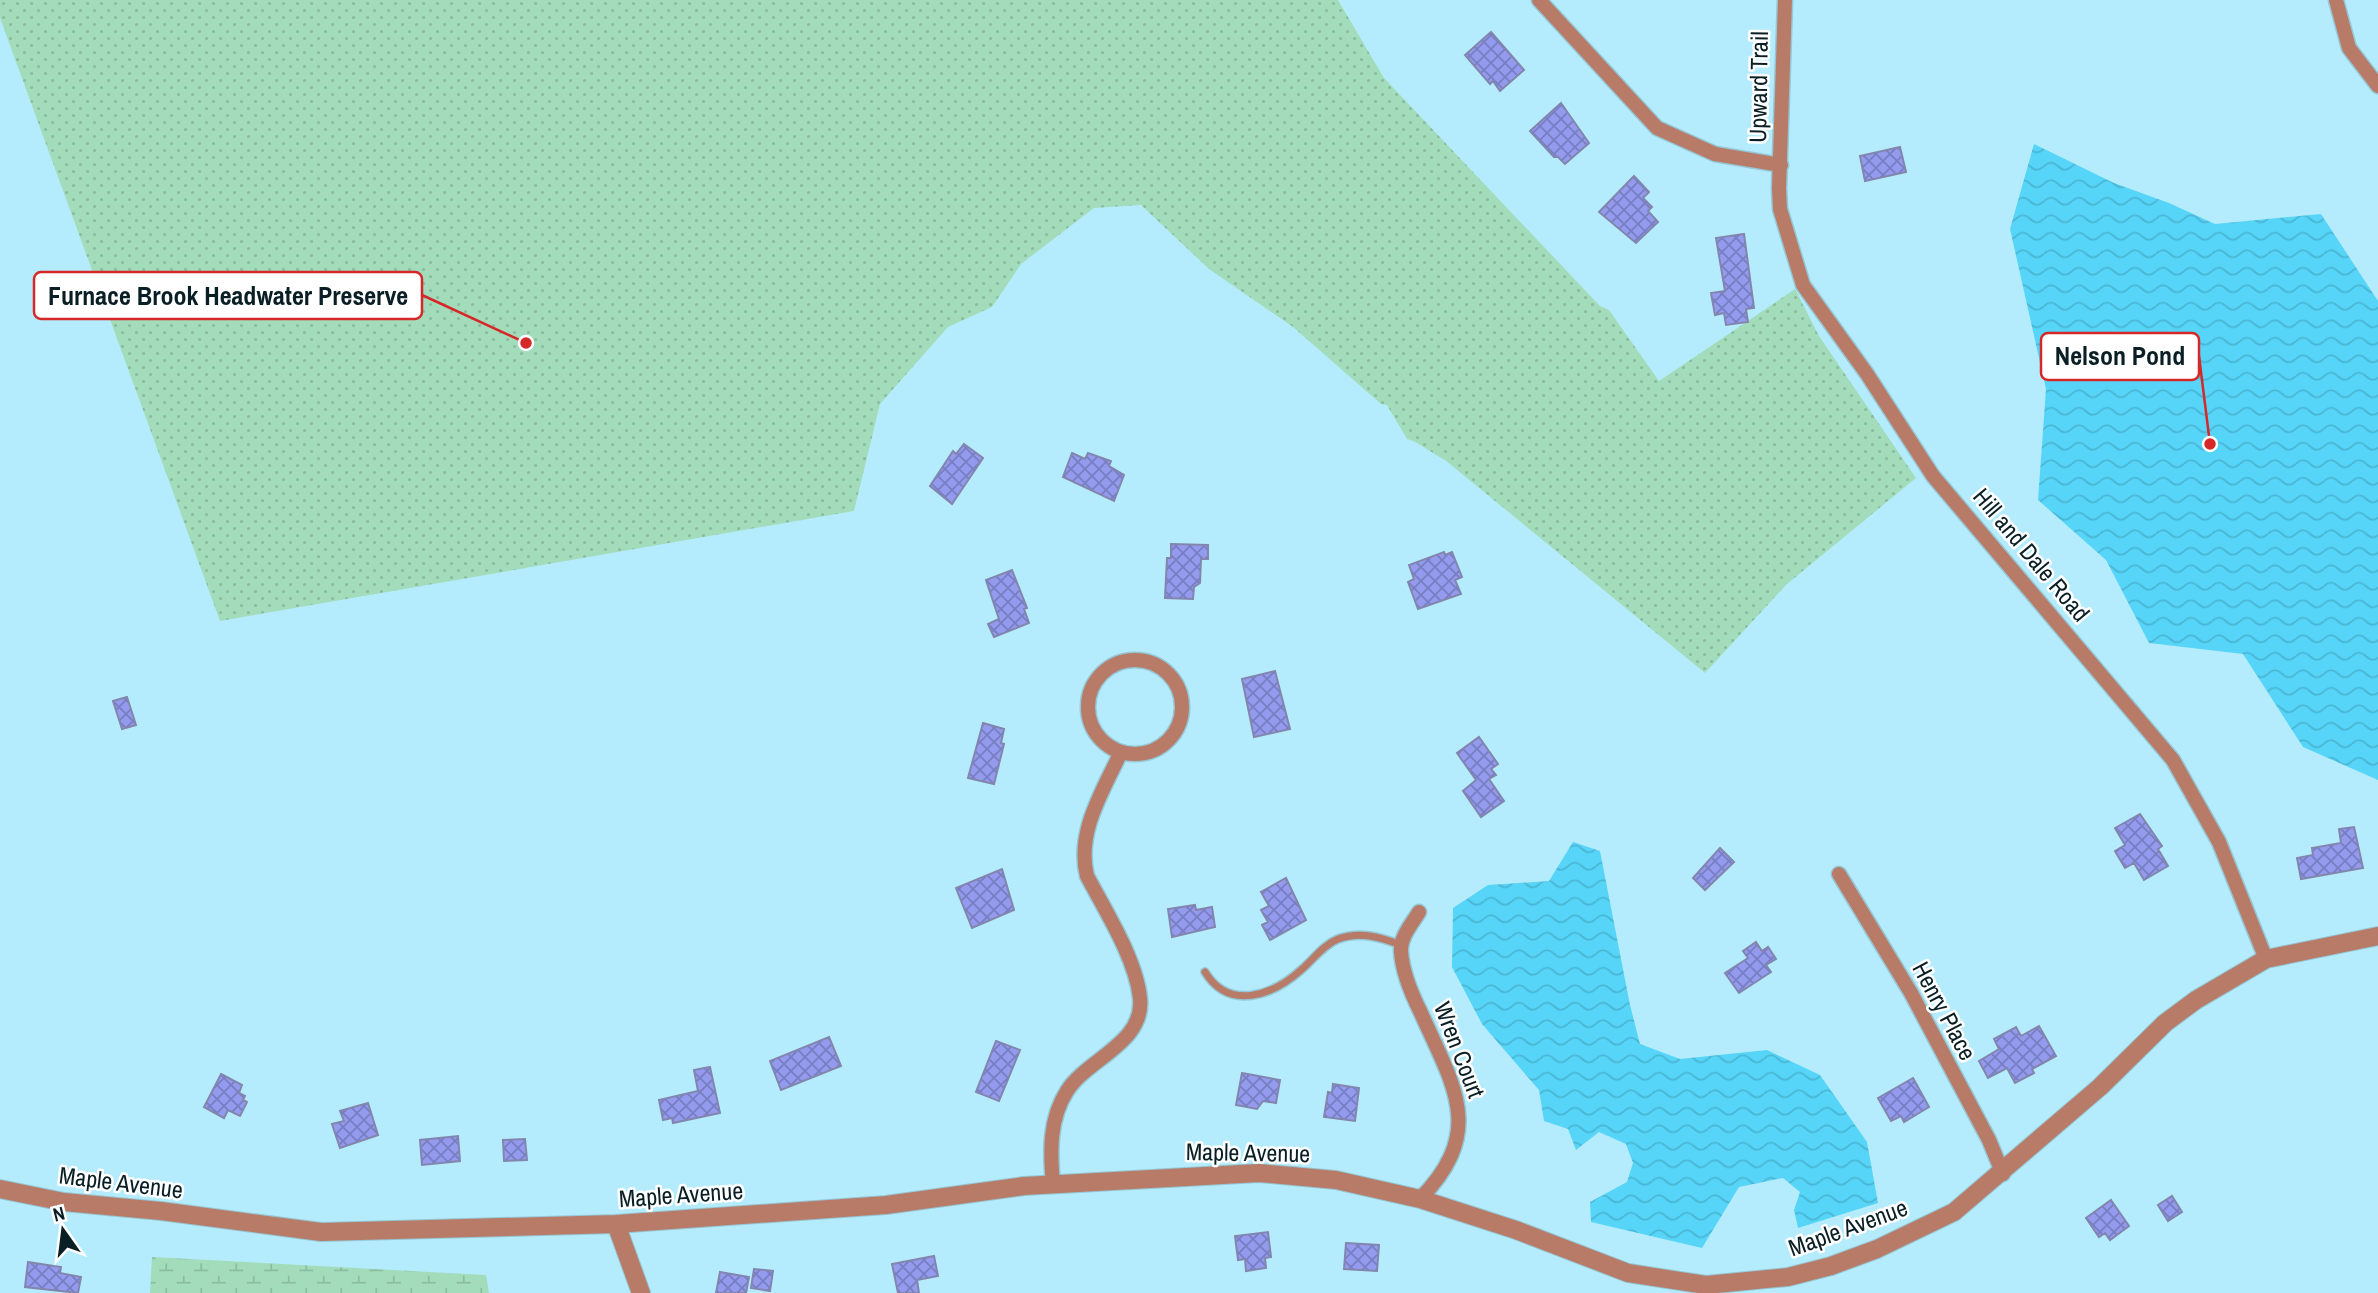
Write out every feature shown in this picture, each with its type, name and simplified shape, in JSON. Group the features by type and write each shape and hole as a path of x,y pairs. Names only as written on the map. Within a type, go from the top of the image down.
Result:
{"street":[{"path":"1539,0 1657,128 1715,154 1780,170"},
{"name":"Upward Trail","path":"1780,170 1785,0"},
{"path":"2336,0 2349,48 2378,86"},
{"name":"Hill and Dale Road","path":"1780,170 1780,209 1803,285 1933,475 2173,760 2219,842 2266,959"},
{"path":"1132,660 1144,661 1168,673 1177,686 1181,716 1175,731 1165,743 1136,754 1121,752 1098,737 1087,711 1088,697 1094,684 1109,667 1132,660"},
{"path":"1053,1184 1053,1126 1068,1089 1118,1044 1139,1016 1140,998 1135,978 1087,876 1083,859 1083,840 1121,752"},
{"name":"Henry Place","path":"1839,874 1910,993 1989,1140 2003,1174"},
{"path":"1402,945 1419,912"},
{"name":"Maple Avenue","path":"0,1189 64,1202 161,1211 321,1233 616,1224 886,1205 1053,1184 1259,1173 1336,1180 1420,1199 1516,1230 1628,1273 1689,1288 1788,1277 1831,1266 1877,1249 1954,1212 2003,1174 2100,1087 2165,1023 2196,1000 2266,959 2378,936"},
{"name":"Wren Court","path":"1402,945 1412,994 1437,1049 1461,1122 1460,1135 1449,1163 1437,1182 1420,1199"},
{"path":"616,1224 641,1293"}],"lane":[{"path":"1205,972 1221,992 1239,997 1284,983 1338,939 1360,934 1402,945"}],"green space":[{"path":"0,0 1338,0 1384,78 1600,306 1609,310 1659,381 1795,289 1819,336 1916,478 1787,584 1705,673 1445,460 1407,439 1387,405 1381,404 1293,327 1209,269 1141,205 1094,208 1021,264 992,307 948,327 880,404 854,511 220,621 0,18"},
{"path":"152,1257 486,1275 489,1293 150,1293"}],"water":[{"path":"2034,144 2114,183 2169,203 2215,224 2321,214 2378,301 2378,780 2303,747 2243,654 2149,643 2106,560 2038,500 2046,389 2010,229"},
{"path":"1573,842 1600,851 1640,1044 1680,1059 1767,1050 1820,1075 1867,1142 1878,1203 1798,1228 1794,1210 1800,1192 1783,1178 1739,1187 1702,1248 1591,1222 1590,1202 1627,1182 1633,1163 1626,1144 1599,1132 1576,1150 1568,1129 1544,1121 1539,1090 1482,1024 1452,967 1453,908 1488,885 1549,881"}],"building":[{"path":"1491,32 1524,70 1500,91 1493,81 1490,84 1465,55"},
{"path":"1561,103 1589,143 1565,164 1558,157 1554,157 1530,131"},
{"path":"1900,147 1906,172 1865,181 1860,156"},
{"path":"1634,176 1649,192 1643,198 1652,207 1648,211 1658,222 1636,243 1599,212"},
{"path":"1744,234 1754,308 1746,309 1748,322 1726,325 1724,313 1715,315 1711,293 1725,291 1716,238"},
{"path":"964,444 983,458 952,504 930,486 953,451 956,454"},
{"path":"1072,453 1085,459 1088,453 1111,461 1109,466 1124,475 1114,501 1063,477"},
{"path":"1171,544 1208,545 1208,559 1201,559 1200,583 1194,587 1193,599 1165,598 1167,558 1171,558"},
{"path":"1444,552 1445,555 1452,552 1462,577 1455,580 1461,594 1418,609 1408,582 1414,579 1409,565"},
{"path":"1012,570 1027,608 1024,609 1029,623 994,637 988,624 999,619 986,580"},
{"path":"1275,671 1290,729 1254,737 1242,679"},
{"path":"127,697 136,725 122,729 113,701"},
{"path":"983,723 1004,729 1001,743 1004,744 994,784 968,778"},
{"path":"1479,737 1498,764 1491,769 1496,775 1489,779 1504,801 1481,817 1463,791 1476,780 1457,753"},
{"path":"2140,814 2162,846 2158,849 2168,866 2144,880 2134,863 2125,868 2115,851 2125,845 2115,828"},
{"path":"2354,827 2363,868 2301,879 2297,858 2313,855 2312,848 2341,843 2339,829"},
{"path":"1720,848 1734,862 1705,890 1693,878"},
{"path":"1002,869 1014,910 972,928 956,888"},
{"path":"1286,878 1306,920 1270,940 1262,925 1268,922 1261,910 1269,906 1261,892"},
{"path":"1195,905 1196,910 1212,907 1215,927 1172,937 1168,909"},
{"path":"1756,942 1762,951 1768,947 1776,959 1766,965 1771,972 1739,993 1725,973 1748,958 1743,951"},
{"path":"2039,1026 2056,1056 2032,1069 2034,1073 2015,1083 2007,1068 1988,1078 1979,1061 1999,1049 1994,1039 2016,1027 2021,1036"},
{"path":"829,1037 841,1066 781,1090 770,1061"},
{"path":"996,1041 1020,1050 999,1101 976,1092"},
{"path":"710,1067 720,1113 673,1123 672,1118 663,1120 659,1100 698,1091 694,1070"},
{"path":"1242,1073 1280,1080 1276,1103 1263,1101 1257,1109 1236,1105"},
{"path":"221,1074 242,1085 239,1093 245,1096 243,1100 247,1102 240,1116 228,1110 224,1118 204,1107"},
{"path":"1913,1078 1929,1107 1904,1122 1901,1116 1891,1121 1878,1098"},
{"path":"1333,1084 1359,1088 1355,1121 1324,1117 1328,1092 1332,1093"},
{"path":"368,1103 378,1135 340,1148 332,1124 344,1121 340,1111"},
{"path":"458,1136 460,1161 422,1165 420,1140"},
{"path":"525,1139 527,1160 504,1161 503,1140"},
{"path":"2172,1196 2182,1212 2168,1221 2158,1205"},
{"path":"2111,1200 2129,1226 2110,1240 2105,1233 2099,1237 2086,1218"},
{"path":"1268,1232 1271,1257 1265,1258 1266,1268 1246,1271 1245,1259 1238,1260 1235,1236"},
{"path":"1346,1243 1379,1245 1377,1271 1344,1269"},
{"path":"934,1256 938,1276 917,1280 919,1293 898,1293 892,1264"},
{"path":"28,1262 61,1267 60,1273 81,1277 78,1293 25,1287"},
{"path":"754,1269 773,1271 770,1291 751,1288"},
{"path":"720,1272 749,1277 746,1293 716,1293"}],"place":[{"name":"Furnace Brook Headwater Preserve","path":"526,343"},
{"name":"Nelson Pond","path":"2210,444"}]}
